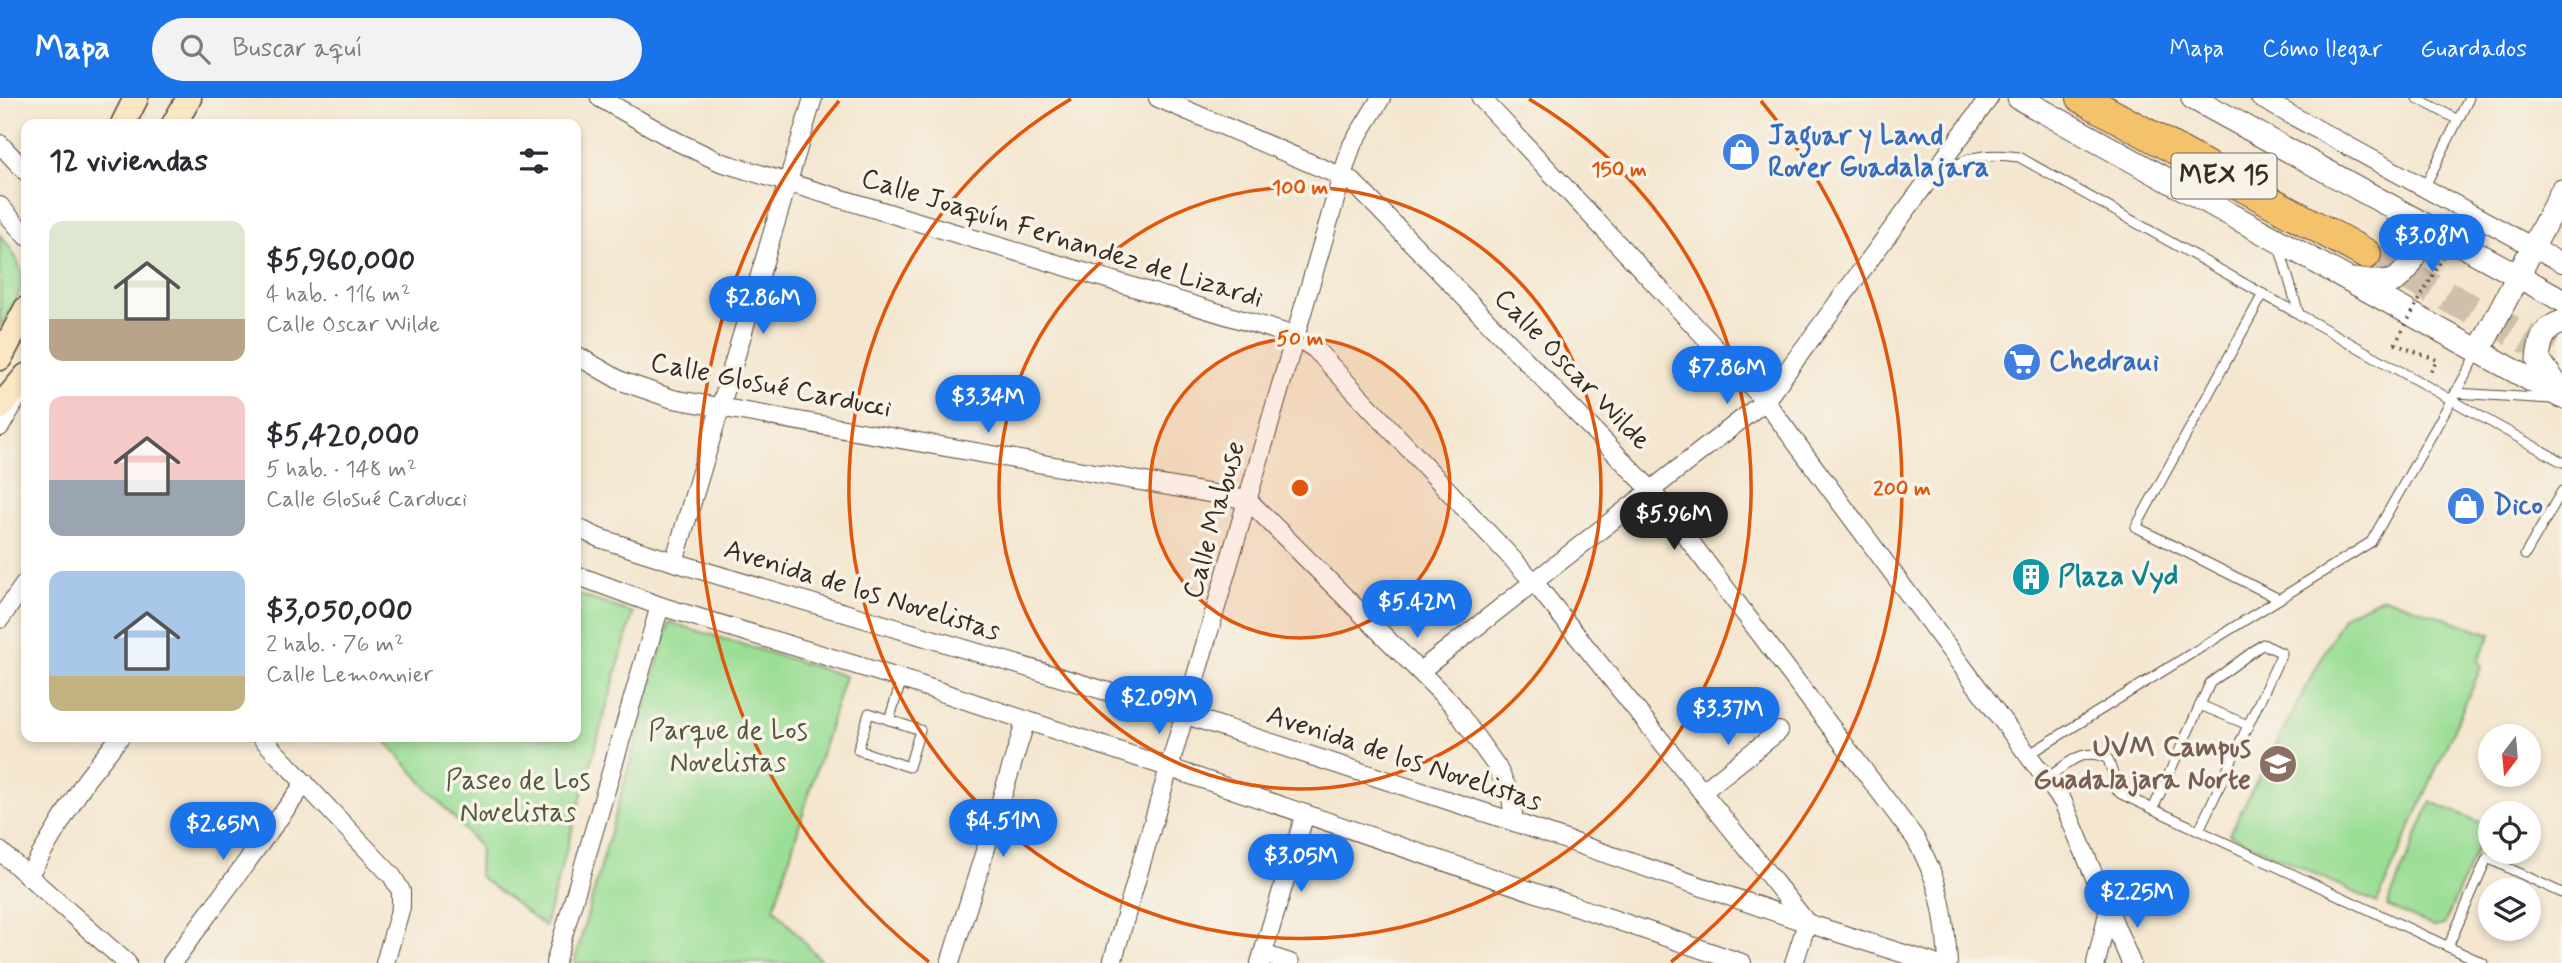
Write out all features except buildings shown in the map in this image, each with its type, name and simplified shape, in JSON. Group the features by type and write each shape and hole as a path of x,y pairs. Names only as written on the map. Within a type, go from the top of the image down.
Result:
{"highway":[{"name":"MEX 15","path":"2082,98 2370,247 2119,98"}],"main road":[{"path":"126,119 136,98"},
{"path":"177,119 189,98"},
{"path":"0,358 21,320"},
{"path":"0,407 21,382"}],"street":[{"name":"Calle Joaquín Fernandez de Lizardi","path":"600,98 676,141 720,162 1295,336 1315,349 1534,582 1807,923"},
{"path":"674,562 813,98"},
{"name":"Calle Oscar Wilde","path":"1158,98 1352,181 1651,491 1915,838 1937,882 1945,917 1948,963"},
{"name":"Calle Mabuse","path":"1112,963 1342,176 1352,145 1381,98"},
{"path":"1481,98 1765,401 2063,802 2131,963"},
{"path":"1420,671 1765,401 1989,98"},
{"path":"2019,98 2562,396"},
{"path":"2193,98 2562,300"},
{"path":"2259,135 2271,101 2562,263"},
{"path":"0,144 21,167"},
{"path":"2479,351 2562,191"},
{"path":"0,206 21,230"},
{"path":"2349,279 2374,282 2396,280 2412,265 2416,241 2405,221 2389,206"},
{"path":"0,345 21,316"},
{"path":"2562,322 2551,325 2540,340 2538,359 2562,396"},
{"name":"Calle Glosué Carducci","path":"581,358 621,381 673,399 1248,500"},
{"path":"0,427 21,391"},
{"path":"1248,500 1452,704 1497,767 1511,796 1514,822"},
{"name":"Avenida de los Novelistas","path":"581,529 599,538 674,562 1186,715 1933,963"},
{"path":"581,577 660,606 902,679 1026,720 1742,963"},
{"path":"0,620 21,589"},
{"path":"555,963 660,606"},
{"path":"950,963 1026,720"},
{"path":"1702,792 1779,732"},
{"path":"28,876 86,780 116,742"},
{"path":"266,742 392,876 401,891 401,907 385,963"},
{"path":"172,963 305,783"},
{"path":"1290,963 1261,958 1305,814"},
{"path":"0,851 127,963"},
{"path":"2096,963 2108,913"},
{"path":"1794,963 1807,923"}],"lane":[{"path":"2417,98 2458,120"},
{"path":"2424,188 2469,98"},
{"path":"1924,186 1956,163 1992,153 2018,157 2424,384 2454,397 2562,462"},
{"path":"2278,241 2299,314"},
{"path":"2263,294 2136,527 2279,599"},
{"path":"2028,755 2371,542 2479,351"},
{"path":"2454,397 2562,396"},
{"path":"2525,555 2562,491"},
{"path":"2153,809 2210,682 2263,644 2282,653 2199,830"},
{"path":"889,720 902,679"},
{"path":"2200,705 2248,725"},
{"path":"869,713 889,720 920,730 909,766 858,750 869,713"},
{"path":"2046,779 2082,753 2098,754 2108,759 2113,774 2113,786 2121,794 2483,963"},
{"path":"2448,947 2487,858 2562,893"}],"path":[{"path":"2424,384 2437,360 2395,344 2461,224"}],"green space":[{"path":"0,235 17,259 21,270 21,286 16,302 0,326"},
{"name":"Paseo de Los Novelistas","path":"581,596 633,613 545,926 479,876 480,847 386,742 581,742"},
{"path":"2383,597 2491,634 2478,662 2482,665 2377,903 2229,834 2344,615"},
{"name":"Parque de Los Novelistas","path":"669,622 845,676 774,908 823,963 574,963"},
{"path":"2431,802 2478,821 2478,846 2444,925 2435,927 2387,906"}],"tunnel":[{"path":"2366,254 2562,357"}],"place":[{"name":"Jaguar y Land Rover Guadalajara","path":"1741,152"},
{"name":"Chedraui","path":"2022,362"},
{"name":"Dico","path":"2466,506"},
{"name":"Plaza Vyd","path":"2031,577"},
{"name":"UVM Campus Guadalajara Norte","path":"2278,764"}]}
